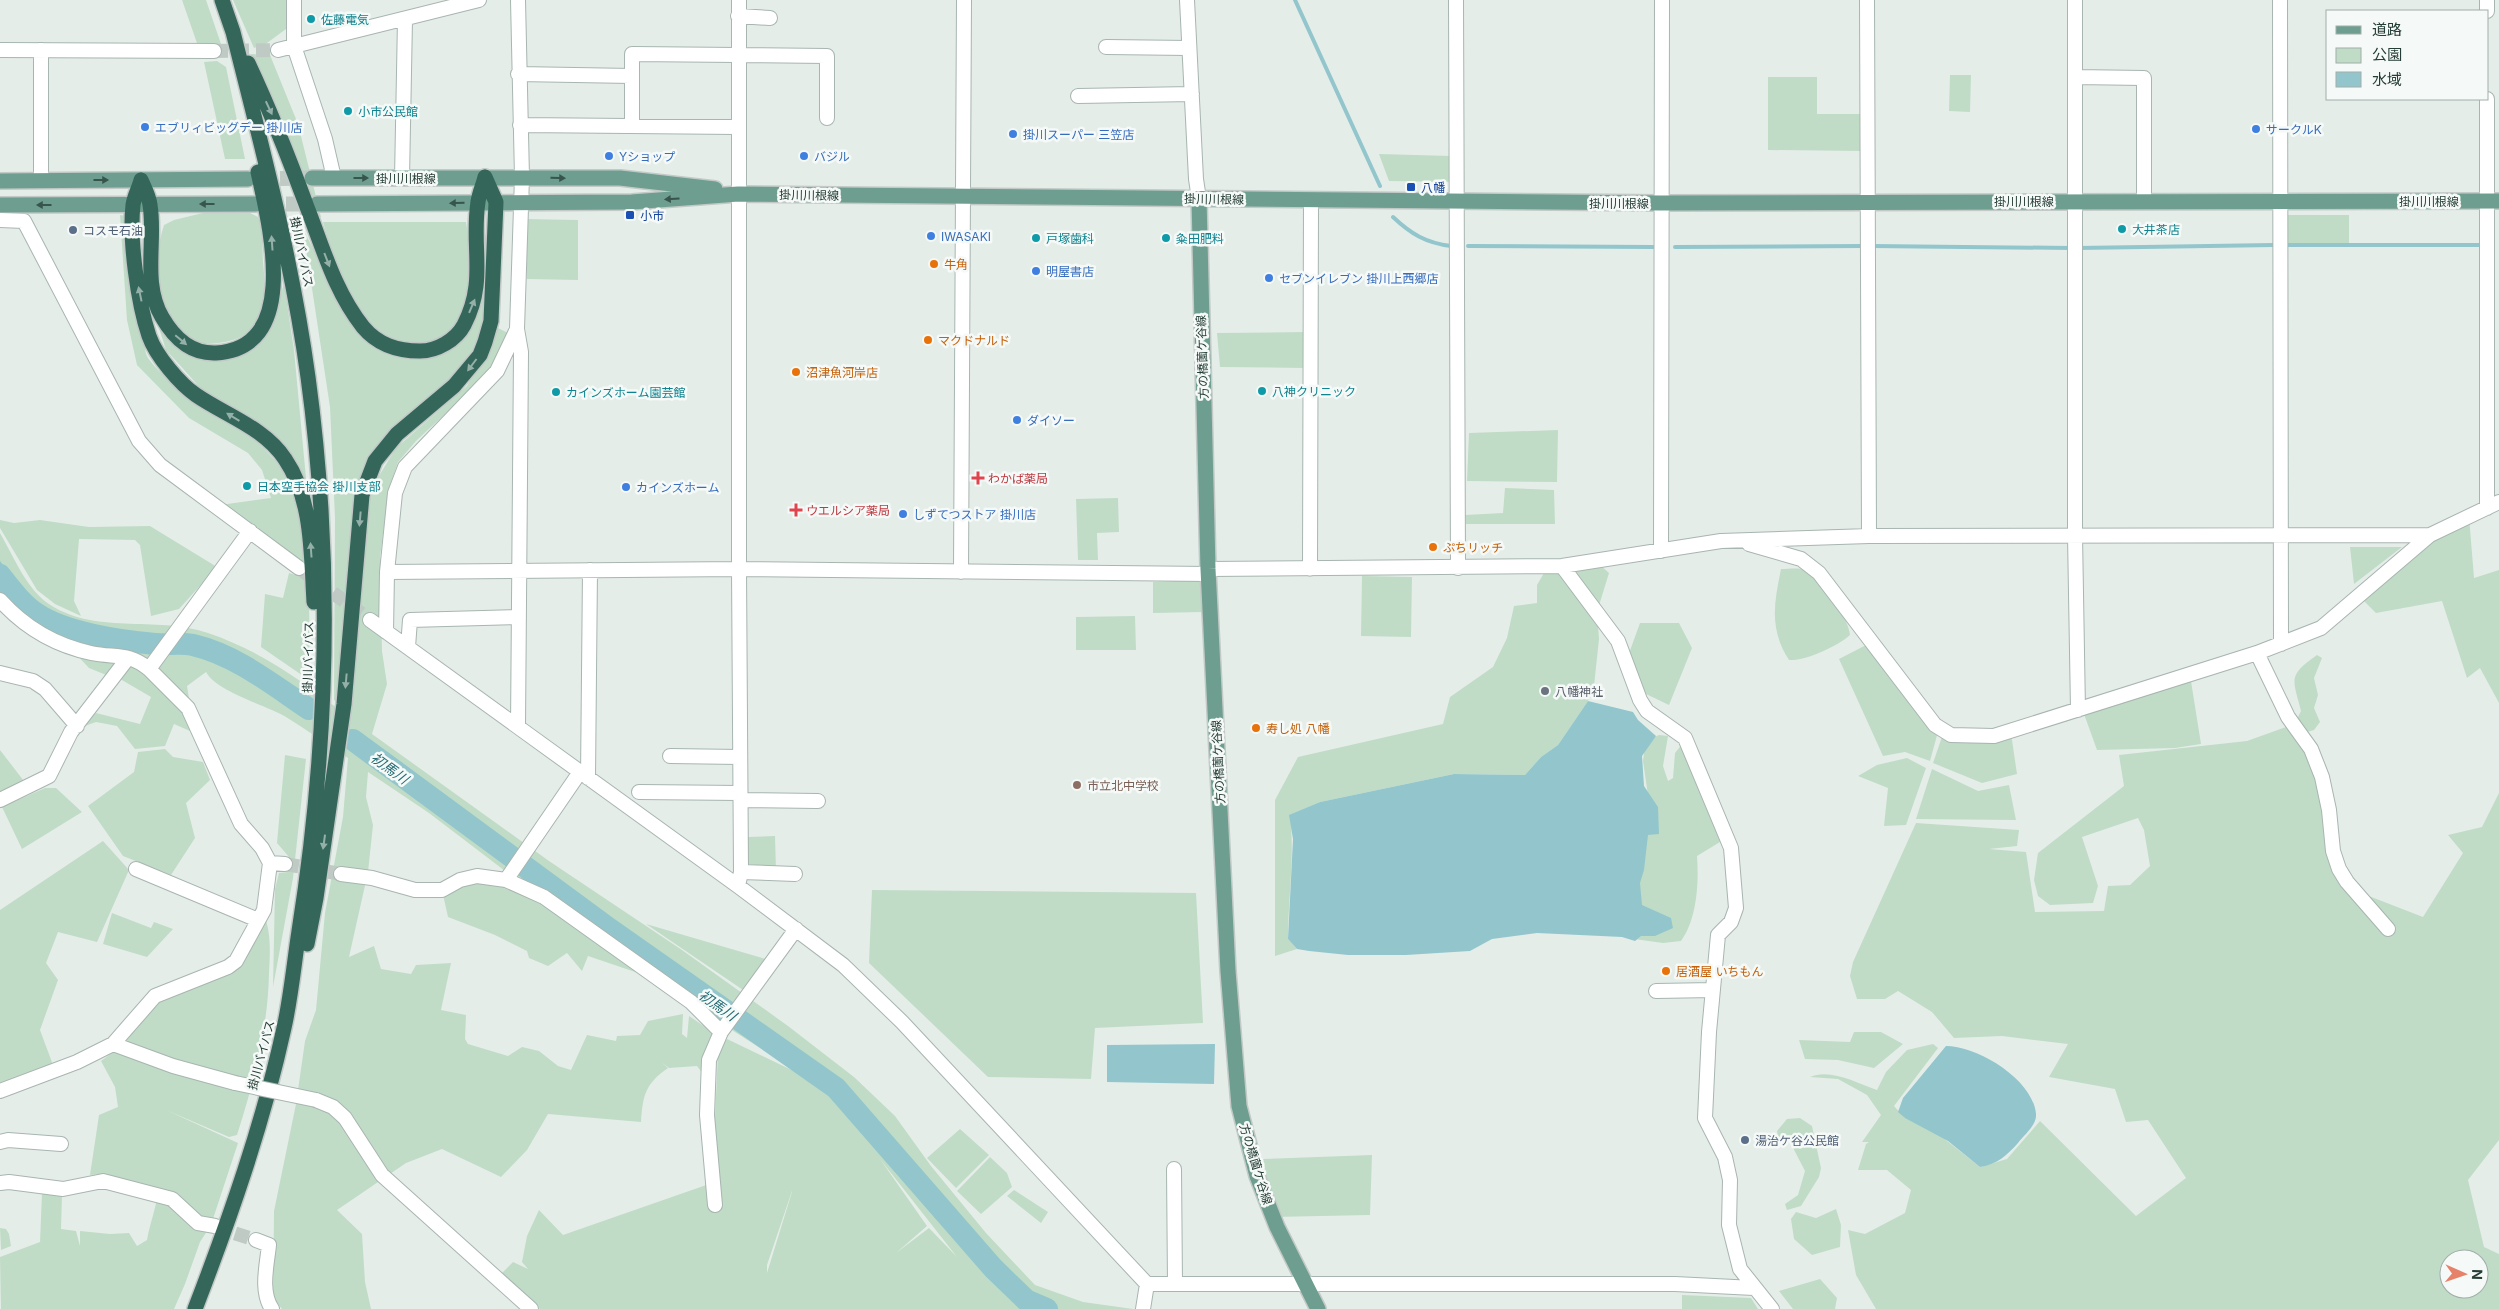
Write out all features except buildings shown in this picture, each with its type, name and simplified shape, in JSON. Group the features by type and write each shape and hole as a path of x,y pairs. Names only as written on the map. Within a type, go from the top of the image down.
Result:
{"highway":[{"name":"掛川バイパス","path":"196,1309 230,1218 284,1027 312,839 322,703 324,641 320,484 308,378 289,264 234,32 222,0"},
{"path":"234,32 274,119 338,289 364,328 384,345 402,351 424,351 445,345 463,327 475,300 478,270 478,202 486,177"},
{"path":"141,180 150,204 152,283 161,316 176,338 184,345 205,353 218,353 240,347 251,340 267,318 275,280 271,230 247,121 234,32"},
{"path":"284,1027 300,983 316,898 344,704 362,495 375,461 397,434 454,386 480,355 492,321 496,202 486,177"},
{"path":"141,180 133,204 138,285 150,338 168,368 195,394 264,436 285,458 299,488 309,529 322,703"}],"main road":[{"name":"掛川川根線","path":"312,178 620,178 710,188 738,194"},
{"path":"0,181 248,179"},
{"name":"掛川川根線","path":"317,204 632,202 738,194 1661,203 1868,201 2493,201"},
{"name":"方の橋薗ケ谷線","path":"1199,199 1208,571 1228,971 1239,1106 1257,1176 1276,1227 1318,1309"},
{"path":"0,205 256,204"}],"street":[{"path":"294,0 294,46 325,139 334,178"},
{"path":"278,50 479,0"},
{"path":"518,0 518,74 522,177 517,329 521,352 518,727"},
{"path":"739,0 739,879"},
{"path":"961,572 964,0"},
{"path":"1186,0 1196,179 1199,199"},
{"path":"1456,0 1455,202 1458,568"},
{"path":"1661,551 1662,0"},
{"path":"1867,0 1869,536"},
{"path":"2075,0 2075,535 2078,710"},
{"path":"2280,0 2281,644"},
{"path":"738,16 770,18"},
{"path":"402,178 405,18"},
{"path":"1106,47 1190,48"},
{"path":"0,50 214,51"},
{"path":"41,50 41,180"},
{"path":"632,126 632,54 827,56 827,118"},
{"path":"518,74 632,76"},
{"path":"2076,77 2144,78 2144,202"},
{"path":"1078,96 1192,94"},
{"path":"1736,540 1801,559 1819,573 1935,725 1951,735 1994,736 2257,653 2321,628 2430,535 2493,505 2493,201 2487,100"},
{"path":"520,126 738,127"},
{"path":"1310,569 1311,200"},
{"path":"0,220 24,221 140,441 160,465 299,568"},
{"path":"386,632 387,572 395,493 405,467 497,371 517,329"},
{"path":"152,665 250,531"},
{"path":"387,572 739,569 961,572 1458,568 1562,566 1736,540 1869,536 2430,535"},
{"path":"1562,566 1618,641 1640,700 1647,711 1685,738 1731,848 1736,908 1731,922 1718,935 1705,1118 1726,1165 1730,1180 1729,1225 1733,1249 1740,1269 1772,1309"},
{"path":"508,876 584,775 590,570"},
{"path":"0,600 32,630 61,645 92,653 136,659 152,665 188,708 241,824 262,848 270,863 264,910 236,961 228,967 155,996 114,1044 77,1062 0,1092"},
{"path":"408,647 410,620 519,617"},
{"path":"370,620 584,775 739,879 796,929 843,965 902,1022 1147,1284 1665,1284 1754,1288"},
{"path":"2257,653 2288,718 2311,749 2322,777 2330,810 2333,851 2339,869 2347,882 2388,929"},
{"path":"0,800 49,776 77,726 128,658"},
{"path":"0,673 33,681 45,690 77,726"},
{"path":"670,756 740,757"},
{"path":"639,792 818,801"},
{"path":"270,863 285,864"},
{"path":"136,870 258,920"},
{"path":"341,874 372,878 415,890 442,890 460,880 477,876 508,876 544,897 691,1002 722,1029"},
{"path":"739,879 795,874"},
{"path":"715,1205 707,1115 709,1060 722,1029 796,929"},
{"path":"1656,991 1713,990"},
{"path":"114,1044 173,1066 235,1083 316,1100 333,1107 345,1118 382,1175 531,1309"},
{"path":"0,1142 8,1140 61,1144"},
{"path":"1174,1169 1175,1284"},
{"path":"0,1183 9,1182 63,1189 103,1180 172,1198 198,1223 214,1226"},
{"path":"256,1240 269,1244 265,1291 266,1300 272,1309"},
{"path":"1143,1307 1147,1284"}],"green space":[{"path":"182,0 206,0 221,44 198,46"},
{"path":"233,0 288,0 286,29 267,43 254,48"},
{"path":"251,54 270,55 298,124 321,217 314,218 277,111"},
{"path":"217,61 226,67 245,159 225,159 204,62"},
{"path":"1950,75 1971,75 1970,112 1949,111"},
{"path":"1768,77 1817,77 1817,114 1861,114 1861,151 1768,150"},
{"path":"1379,154 1452,156 1452,182 1389,181"},
{"path":"207,212 250,213 258,217 262,234 264,276 263,303 260,315 254,325 245,334 234,340 212,344 191,339 173,318 166,306 162,293 158,266 158,252 164,225 174,220"},
{"path":"120,215 128,216 126,232 148,358 168,380 241,429 261,446 283,472 295,498 301,522 308,576 309,680 261,647 265,594 283,598 289,573 295,575 301,566 220,505 271,498 262,470 248,453 189,418 137,365 127,320"},
{"path":"2285,215 2349,215 2349,243 2285,243"},
{"path":"525,219 578,220 578,280 527,279"},
{"path":"323,222 466,222 470,252 471,283 468,302 457,324 438,340 427,344 416,346 403,345 385,338 364,318 346,293 334,263"},
{"path":"488,227 485,319 472,352 436,395 366,467 339,703 334,700 335,518 330,407 303,229 325,272 372,341 421,357 448,351 466,332 479,307 484,278 485,237"},
{"path":"284,284 294,350 307,489 295,467 205,393 166,350 159,328 193,356 207,361 241,355 267,333"},
{"path":"498,328 508,333 489,373 416,441 398,462 389,488 380,557 382,651 387,684 372,734 549,861 682,950 788,1026 854,1077 895,1116 931,1166 986,1233 1035,1285 1083,1302 1133,1309 540,1309 501,1274 513,1262 528,1269 522,1262 527,1236 539,1210 563,1235 712,1183 718,1053 727,1039 804,1076 647,976 588,956 582,971 567,953 548,966 529,958 527,951 495,935 448,917 442,890 470,878 513,877 429,813 368,772 366,797 373,825 368,872 349,957 374,946 381,969 411,974 416,965 451,963 441,1010 466,1015 465,1039 468,1044 508,1056 522,1047 539,1051 558,1066 571,1070 587,1035 616,1041 617,1036 640,1035 648,1021 683,1014 682,1034 687,1038 689,1016 717,1035 703,1074 697,1066 669,1068 661,1062 668,1068 654,1079 644,1097 641,1122 548,1114 527,1150 501,1177 442,1149 406,1163 337,1210 362,1234 365,1282 371,1309 282,1309 273,1298 274,1211 296,1104 305,1041 316,1010 325,913 343,817 348,758 286,717 220,686 206,672 187,686 192,717 184,711 190,731 174,724 165,746 135,749 117,726 96,722 82,727 96,713 140,724 151,697 115,676 111,677 89,668 74,652 7,601 0,591 0,533 32,588 46,602 64,612 84,619 104,622 167,625 208,633 247,649 265,659 300,681 350,718 366,507 377,479 396,448 467,386","holes":["880,1159 957,1257 929,1228 896,1253 927,1226","792,1192 767,1273 767,1265"]},
{"path":"1305,332 1304,368 1220,367 1217,333"},
{"path":"1558,430 1557,482 1467,481 1469,433"},
{"path":"1505,488 1554,490 1555,524 1466,524 1465,515 1503,513"},
{"path":"1118,498 1119,532 1097,533 1098,560 1078,560 1076,499"},
{"path":"2469,516 2474,578 2499,570 2499,703 2480,668 2467,678 2442,601 2376,613 2363,600 2417,546"},
{"path":"0,520 14,523 40,520 89,527 150,526 217,567 179,609 151,616 140,545 135,540 79,539 74,601 81,616 55,604 37,590 0,528"},
{"path":"2350,547 2402,547 2354,584"},
{"path":"1599,564 1609,573 1597,612 1599,639 1594,686 1588,701 1558,745 1541,757 1525,775 1454,774 1320,802 1290,815 1292,861 1288,939 1297,949 1275,956 1275,800 1298,757 1443,724 1450,697 1493,667 1507,638 1514,606 1537,603 1537,585 1548,566"},
{"path":"1781,569 1801,569 1816,579 1839,608 1850,635 1838,644 1821,652 1796,660 1789,660 1778,637 1775,616 1776,593"},
{"path":"1362,576 1412,577 1411,637 1361,636"},
{"path":"1199,580 1203,584 1203,612 1153,613 1153,582"},
{"path":"1135,616 1136,650 1076,650 1076,617"},
{"path":"1640,623 1679,623 1692,648 1669,705 1646,694 1628,656"},
{"path":"1872,642 1939,728 1930,761 1905,752 1883,756 1839,659"},
{"path":"2317,655 2322,658 2314,678 2318,695 2314,708 2320,722 2314,730 2304,733 2297,719 2301,711 2295,679 2301,668"},
{"path":"2190,675 2201,744 2175,748 2097,750 2084,714"},
{"path":"2286,727 2311,761 2343,886 2423,917 2463,853 2448,835 2482,827 2499,793 2499,1140 2468,1180 2484,1247 2488,1249 2439,1249 2439,1299 2489,1299 2489,1249 2499,1254 2499,1309 1876,1309 1856,1275 1848,1230 1865,1234 1905,1213 1911,1190 1887,1170 1858,1170 1866,1144 1869,1142 1862,1142 1881,1115 1867,1095 1838,1079 1810,1077 1826,1074 1835,1075 1877,1090 1886,1072 1907,1050 1933,1044 1938,1048 1894,1106 1905,1118 1918,1118 1980,1167 2007,1159 2040,1121 2136,1216 2186,1178 2148,1120 2126,1122 2115,1089 2049,1077 2068,1044 2002,1036 1954,1038 1932,1012 1898,991 1885,999 1857,999 1850,976 1853,962 1916,823 2019,830 2017,846 1989,849 2026,852 2035,912 2104,911 2108,886 2130,885 2150,866 2144,830 2138,818 2082,837 2098,886 2093,903 2050,905 2038,896 2034,880 2038,853 2124,786 2119,755 2247,741"},
{"path":"1944,731 2008,732 2012,740 2017,774 1982,783 1933,763"},
{"path":"1659,735 1668,736 1663,766 1668,781 1673,778 1675,753 1683,743 1720,842 1697,856 1698,878 1694,912 1681,941 1663,943 1627,938 1649,802 1643,761 1644,753 1652,738"},
{"path":"165,749 173,757 203,762 210,780 186,803 195,838 171,875 123,856 88,806 134,772 138,752"},
{"path":"0,750 27,785 0,800"},
{"path":"285,755 306,759 293,878 273,987 275,889 279,873 288,872 289,857 277,843"},
{"path":"1907,758 1926,768 1906,825 1884,826 1888,788 1858,776 1877,765"},
{"path":"1932,769 1978,791 2009,785 2016,820 1916,819"},
{"path":"45,788 56,788 82,812 22,849 2,807"},
{"path":"775,836 776,870 748,870 747,837"},
{"path":"103,841 129,870 97,942 58,932 46,963 58,980 40,1030 53,1065 0,1092 0,910"},
{"path":"872,890 1196,893 1203,1023 1095,1028 1091,1079 988,1077 869,963"},
{"path":"112,913 151,928 154,922 173,929 147,957 103,944"},
{"path":"266,920 270,953 266,1014 259,1055 237,1135 229,1137 166,1110 238,1143 211,1225 200,1242 174,1309 1,1309 0,1257 40,1242 42,1193 62,1195 61,1229 76,1231 80,1246 80,1231 110,1234 129,1233 137,1246 147,1240 158,1189 190,1206 177,1193 99,1174 90,1175 99,1115 118,1107 115,1087 101,1061 116,1050 156,997 227,969 231,975 234,966"},
{"path":"646,924 769,960 746,992"},
{"path":"1854,1032 1881,1032 1903,1044 1874,1068 1838,1060 1805,1059 1799,1040 1850,1042"},
{"path":"1800,1118 1812,1126 1821,1168 1819,1177 1801,1206 1787,1210 1785,1204 1798,1195 1805,1171 1790,1142 1779,1141 1777,1131 1787,1119"},
{"path":"960,1129 989,1155 956,1188 927,1158"},
{"path":"1372,1155 1370,1215 1273,1217 1263,1159"},
{"path":"990,1157 1007,1173 1012,1187 981,1214 957,1191"},
{"path":"1014,1190 1048,1212 1041,1223 1007,1196"},
{"path":"1836,1209 1841,1225 1840,1247 1812,1255 1794,1239 1791,1219 1796,1212 1816,1218"},
{"path":"0,1228 6,1229 11,1246 1,1250"},
{"path":"1820,1279 1837,1298 1835,1309 1793,1309 1779,1291"},
{"path":"1682,1295 1751,1298 1758,1309 1682,1309"}],"water":[{"path":"0,561 32,602 27,614 0,580"},
{"path":"1588,701 1633,712 1638,720 1656,736 1642,756 1644,786 1658,807 1659,834 1648,835 1644,870 1640,883 1642,905 1671,918 1673,928 1655,936 1641,936 1635,941 1622,937 1537,933 1492,939 1470,951 1406,955 1348,955 1309,951 1297,949 1288,939 1293,839 1289,815 1320,802 1454,774 1525,775 1541,757 1558,745"},
{"path":"1215,1044 1214,1084 1107,1082 1107,1045"},
{"path":"1946,1046 1959,1047 1987,1058 2014,1077 2033,1101 2036,1118 2032,1126 2010,1152 1992,1164 1980,1167 1948,1141 1905,1118 1898,1112 1903,1098"}],"waterway":[{"path":"1295,0 1380,186"},
{"path":"1393,217 1419,237 1434,243 1451,246"},
{"path":"2078,248 2274,245"},
{"path":"2288,245 2481,245"},
{"path":"1468,246 1653,247"},
{"path":"1675,247 1864,246"},
{"path":"1871,246 2071,248"},
{"name":"初馬川","path":"0,575 26,606 49,621 78,631 126,641 155,644 188,644 209,650 239,663 309,709"},
{"name":"初馬川","path":"353,740 607,927 836,1088 993,1268 1026,1300 1047,1309"}],"tunnel":[{"path":"214,51 278,50"},
{"path":"257,179 309,178"},
{"path":"263,204 317,204"},
{"path":"299,568 370,620"},
{"path":"285,864 341,874"},
{"path":"215,1227 256,1240"}],"place":[{"name":"佐藤電気","path":"311,19"},
{"name":"小市公民館","path":"348,111"},
{"name":"エブリィビッグデー 掛川店","path":"145,127"},
{"name":"サークルK","path":"2256,129"},
{"name":"掛川スーパー 三笠店","path":"1013,134"},
{"name":"Yショップ","path":"609,156"},
{"name":"バジル","path":"804,156"},
{"name":"八幡","path":"1411,187"},
{"name":"小市","path":"630,215"},
{"name":"大井茶店","path":"2122,229"},
{"name":"コスモ石油","path":"73,230"},
{"name":"IWASAKI","path":"931,236"},
{"name":"戸塚歯科","path":"1036,238"},
{"name":"粂田肥料","path":"1166,238"},
{"name":"牛角","path":"934,264"},
{"name":"明屋書店","path":"1036,271"},
{"name":"セブンイレブン 掛川上西郷店","path":"1269,278"},
{"name":"マクドナルド","path":"928,340"},
{"name":"沼津魚河岸店","path":"796,372"},
{"name":"八神クリニック","path":"1262,391"},
{"name":"カインズホーム園芸館","path":"556,392"},
{"name":"ダイソー","path":"1017,420"},
{"name":"わかば薬局","path":"978,478"},
{"name":"日本空手協会 掛川支部","path":"247,486"},
{"name":"カインズホーム","path":"626,487"},
{"name":"ウエルシア薬局","path":"796,510"},
{"name":"しずてつストア 掛川店","path":"903,514"},
{"name":"ぷちリッチ","path":"1433,547"},
{"name":"八幡神社","path":"1545,691"},
{"name":"寿し処 八幡","path":"1256,728"},
{"name":"市立北中学校","path":"1077,785"},
{"name":"居酒屋 いちもん","path":"1666,971"},
{"name":"湯治ケ谷公民館","path":"1745,1140"}]}
